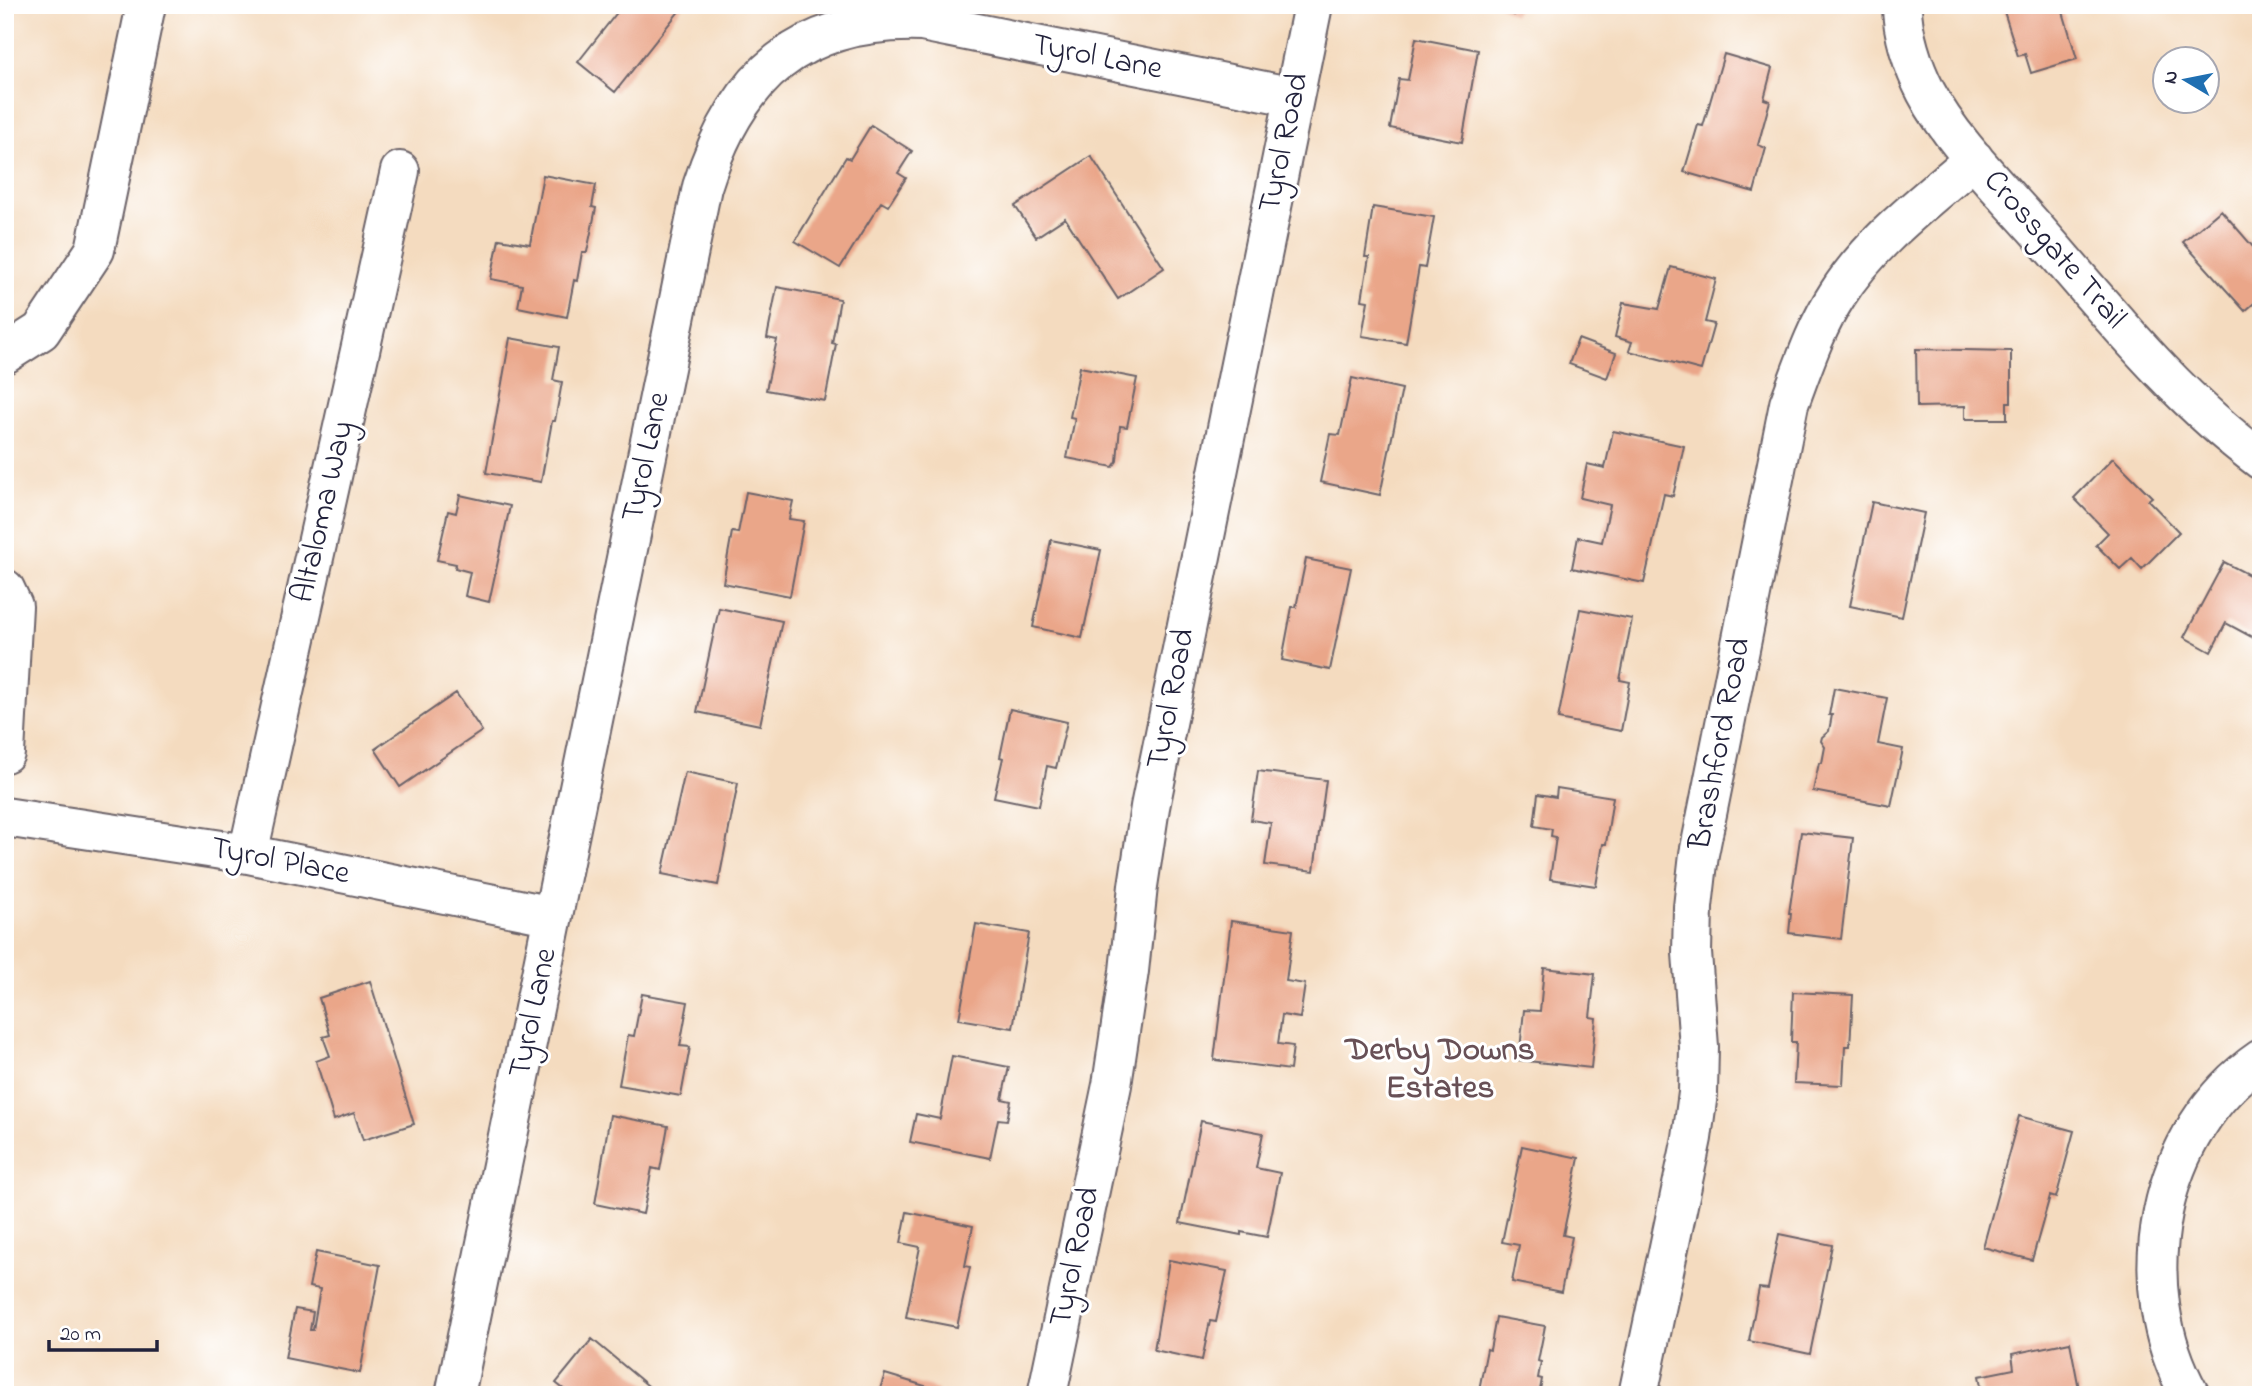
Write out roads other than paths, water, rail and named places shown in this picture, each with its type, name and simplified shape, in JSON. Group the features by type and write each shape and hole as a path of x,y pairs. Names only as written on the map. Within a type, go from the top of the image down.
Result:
{"street":[{"path":"5,354 41,331 95,250 146,5"},
{"name":"Tyrol Road","path":"1047,1395 1112,1085 1150,807 1313,5"},
{"name":"Crossgate Trail","path":"1902,5 1912,59 1926,92 1974,159 2163,375 2216,425 2261,460"},
{"name":"Tyrol Lane","path":"455,1395 702,187 713,151 729,120 748,91 773,67 800,48 827,34 889,21 922,22 1294,97"},
{"name":"Brashford Road","path":"1638,1395 1692,1138 1698,1093 1699,1047 1692,953 1693,907 1699,855 1789,404 1811,345 1837,295 1882,239 1974,159"},
{"name":"Altaloma Way","path":"248,854 400,171"},
{"path":"5,589 13,606 5,753"},
{"name":"Tyrol Place","path":"5,817 248,854 553,916"},
{"path":"2190,1395 2182,1382 2167,1341 2157,1256 2161,1217 2173,1173 2192,1135 2217,1100 2242,1072 2261,1059"}],"district":[{"name":"Derby Downs Estates","path":"1440,1070"}]}
